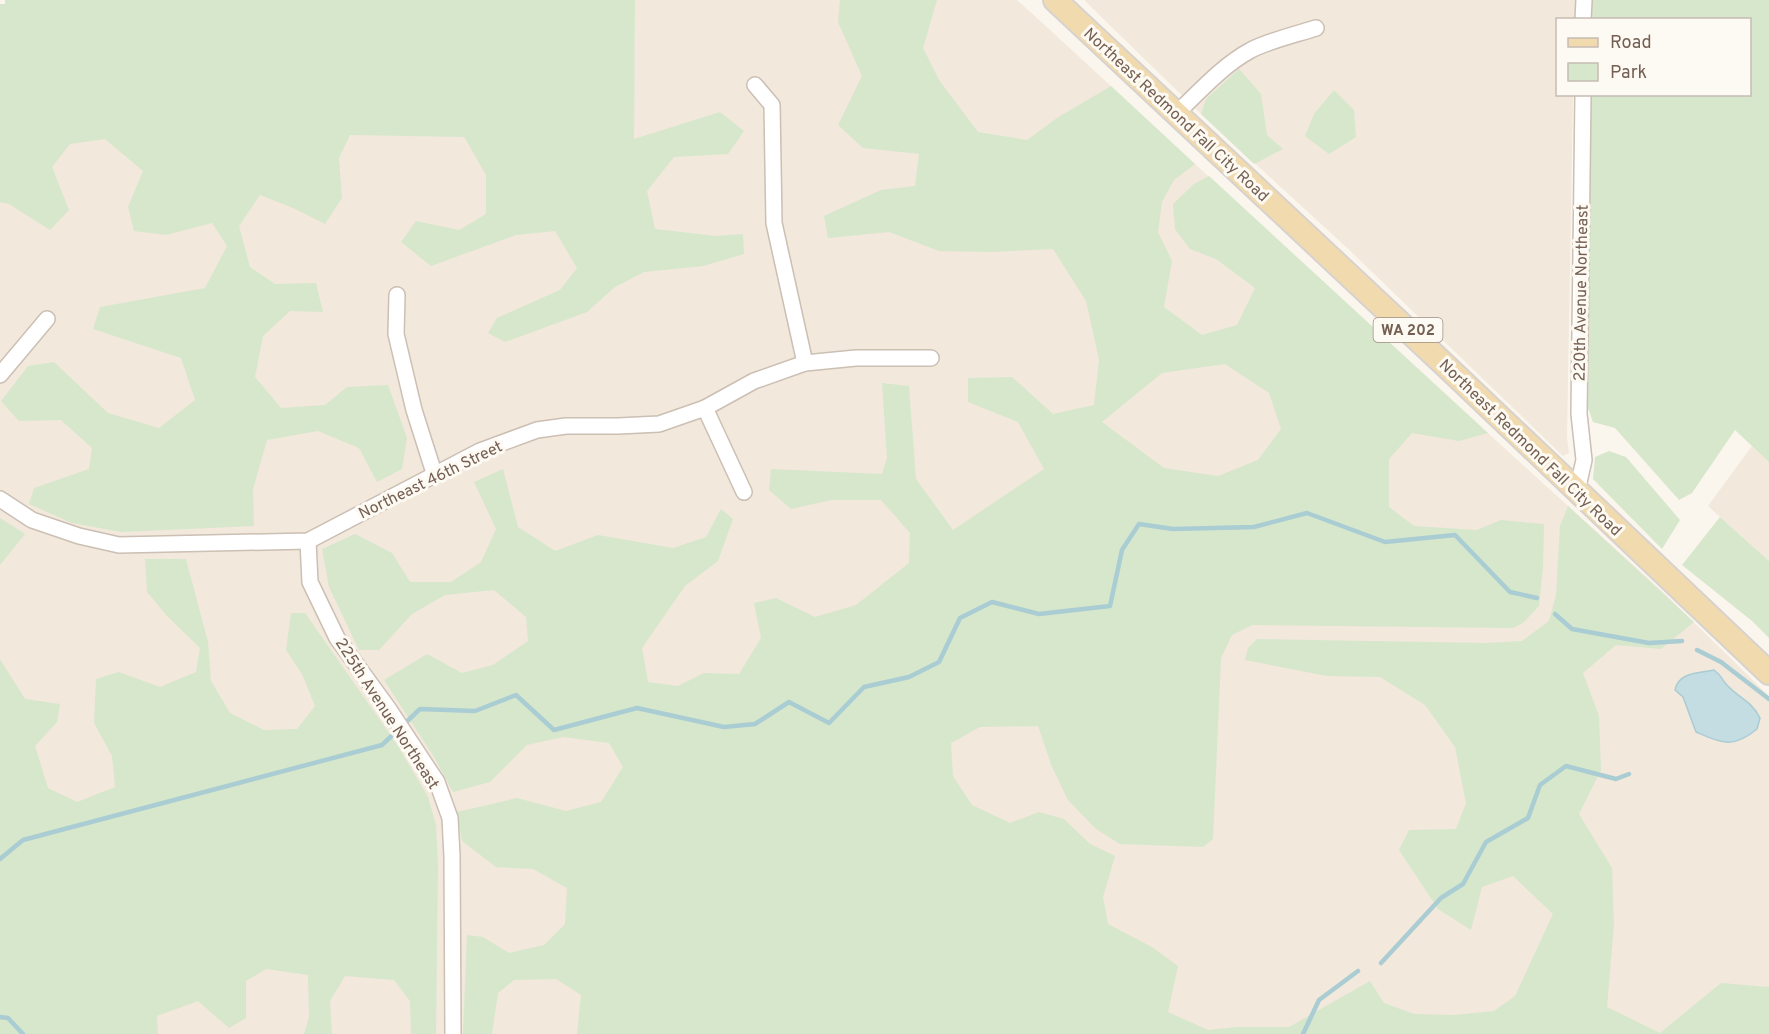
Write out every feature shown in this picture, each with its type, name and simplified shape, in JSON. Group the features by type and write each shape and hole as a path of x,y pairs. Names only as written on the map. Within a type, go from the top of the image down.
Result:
{"main road":[{"name":"Northeast Redmond Fall City Road","path":"1055,0 1763,668"}],"street":[{"path":"1583,18 1584,0"},
{"path":"1177,113 1214,78 1249,51 1316,28"},
{"path":"755,85 772,105 774,223 805,363"},
{"name":"220th Avenue Northeast","path":"1577,491 1584,460 1579,414 1582,96"},
{"path":"397,295 396,334 414,410 435,476"},
{"path":"0,375 47,320"},
{"name":"Northeast 46th Street","path":"0,500 32,520 79,536 119,544 308,541 435,476 480,450 537,430 566,426 659,424 705,408 754,381 805,363 856,358 931,358"},
{"path":"705,408 744,492"},
{"name":"225th Avenue Northeast","path":"308,541 310,582 338,638 437,782 450,818 453,1034"}],"shaded area":[{"path":"635,0 1017,0 1049,29 1416,368 1663,592 1769,696 1769,1034 0,1034 0,129 633,139"},
{"path":"1084,0 1575,0 1575,18 1556,18 1556,96 1573,96 1567,437 1569,453 1563,456 1344,245 1201,114"},
{"path":"1752,446 1769,462 1769,561 1708,506"}],"green space":[{"path":"5,0 635,0 634,139 720,112 744,131 728,154 674,157 647,191 655,229 716,236 743,234 744,254 703,266 644,272 615,287 587,312 505,342 488,333 497,318 560,290 577,268 555,231 516,235 431,266 401,242 416,221 459,230 486,214 486,175 464,137 350,135 339,158 342,198 325,224 260,195 239,226 250,267 275,284 316,283 323,312 290,311 263,336 255,377 281,408 325,405 347,387 388,385 407,438 402,469 377,482 359,448 318,431 267,440 253,489 254,526 121,532 72,523 29,504 34,488 89,469 92,448 61,420 19,421 1,401 28,366 54,362 108,413 159,428 195,400 181,358 93,329 100,307 205,288 227,246 212,223 166,235 134,231 128,207 143,171 105,139 70,144 52,167 69,210 50,230 9,204 0,202 0,4 5,4"},
{"path":"840,0 937,0 923,48 939,80 978,132 1027,140 1057,118 1111,86 1195,164 1174,180 1162,202 1158,232 1172,261 1164,307 1202,335 1237,325 1255,288 1216,259 1190,249 1175,229 1173,204 1194,184 1209,176 1488,433 1459,441 1412,433 1389,459 1389,507 1414,526 1477,530 1501,520 1544,524 1539,606 1523,623 1513,628 1252,625 1232,635 1221,658 1213,839 1203,847 1120,844 1096,829 1068,800 1052,767 1038,726 980,727 951,743 953,776 972,805 1010,823 1039,812 1064,819 1090,844 1115,856 1103,897 1108,924 1152,947 1178,966 1168,1012 1208,1030 1237,1027 1289,1027 1370,981 1384,1003 1414,1014 1455,1015 1494,1011 1515,996 1553,914 1513,876 1482,887 1471,930 1438,909 1399,850 1409,830 1456,829 1466,803 1455,747 1425,705 1380,677 1327,676 1245,660 1248,648 1257,639 1487,643 1522,641 1549,621 1556,595 1560,526 1568,506 1694,622 1661,649 1616,645 1583,673 1599,716 1601,770 1579,814 1612,868 1614,924 1607,1007 1660,1033 1721,983 1769,987 1769,1034 577,1034 581,995 556,979 514,980 498,993 492,1034 463,1034 467,935 483,937 509,953 544,945 565,924 567,888 533,869 496,867 462,841 457,812 517,798 566,811 601,802 623,767 609,743 563,737 527,745 490,782 453,792 434,757 384,680 427,654 462,673 493,665 528,641 526,617 494,590 445,595 412,614 379,650 359,650 329,587 322,549 355,534 392,553 410,582 451,582 481,562 496,529 474,482 503,469 518,527 555,551 598,535 673,548 706,537 721,509 733,519 718,561 685,586 642,648 648,682 678,686 704,673 739,674 761,638 754,603 776,598 815,617 856,605 909,563 910,533 881,500 831,500 791,509 769,490 771,469 882,474 887,458 882,383 909,386 916,479 953,530 1044,469 1018,422 968,402 968,378 1012,377 1053,414 1094,405 1099,360 1086,301 1053,249 992,252 939,251 889,232 828,238 824,216 881,190 915,186 919,154 863,148 838,125 862,76 838,22","holes":["1225,364 1269,393 1281,429 1258,460 1218,476 1164,468 1102,422 1162,373"]},
{"path":"1590,0 1769,0 1769,462 1735,430 1692,493 1679,500 1615,428 1593,422 1588,408 1590,96 1751,96 1751,18 1590,18"},
{"path":"1239,69 1261,94 1267,135 1283,149 1254,164 1201,114 1206,99"},
{"path":"1334,90 1354,110 1356,137 1329,154 1305,136 1314,114"},
{"path":"1609,451 1626,457 1680,520 1662,549 1593,479 1595,457"},
{"path":"1720,517 1769,561 1769,638 1752,621 1682,565"},
{"path":"0,518 25,534 0,565"},
{"path":"145,559 186,559 208,642 211,681 230,713 264,730 297,729 315,706 302,674 286,650 291,613 305,613 398,746 428,797 436,825 438,865 436,1034 411,1034 410,1001 394,980 345,976 330,1001 332,1034 304,1034 309,1017 308,975 266,969 246,981 246,1018 229,1028 198,1001 157,1016 158,1034 0,1034 0,659 25,699 60,704 57,722 35,746 48,788 77,802 115,787 112,756 94,723 96,679 119,672 160,687 196,672 200,648 168,617 147,592"}],"water":[{"path":"1714,670 1731,689 1753,707 1760,718 1757,729 1734,742 1720,741 1696,732 1683,697 1675,690 1680,680 1685,677"}],"waterway":[{"path":"0,859 23,840 382,745 420,709 475,711 516,695 554,730 637,708 724,727 755,724 789,702 829,723 864,687 909,677 939,662 960,618 992,602 1039,614 1110,606 1122,550 1139,524 1173,529 1254,527 1307,513 1385,542 1455,535 1510,592 1537,598"},
{"path":"1555,614 1572,629 1649,643 1682,641"},
{"path":"1697,650 1721,662 1769,699"},
{"path":"1381,963 1441,898 1463,884 1486,842 1528,818 1540,785 1566,766 1616,779 1629,774"},
{"path":"1303,1034 1319,1000 1358,971"},
{"path":"0,1017 8,1018 23,1034"}]}
